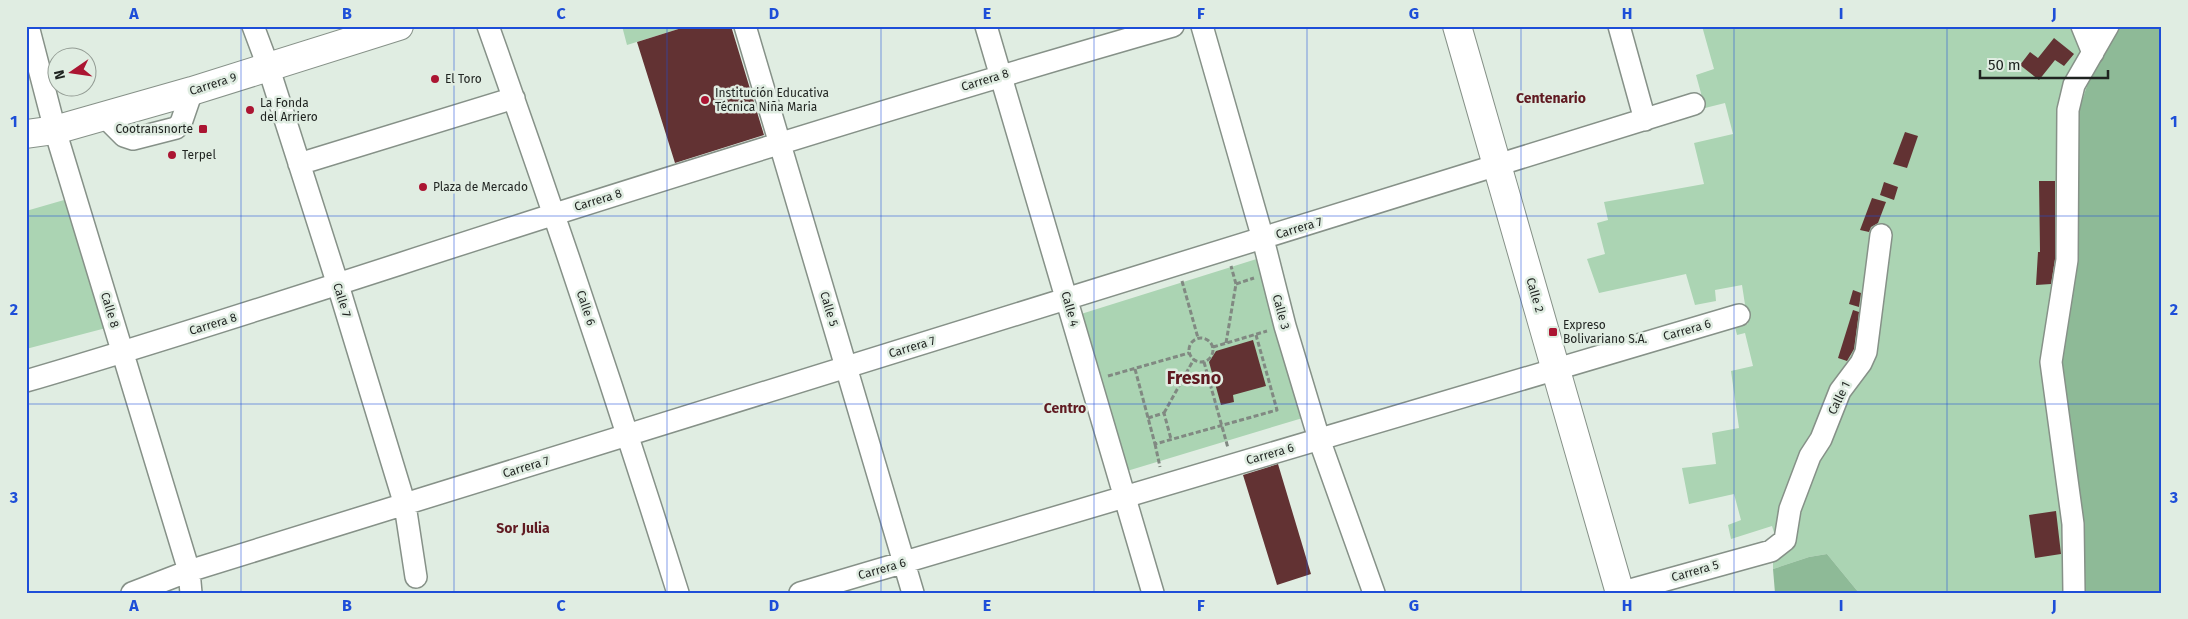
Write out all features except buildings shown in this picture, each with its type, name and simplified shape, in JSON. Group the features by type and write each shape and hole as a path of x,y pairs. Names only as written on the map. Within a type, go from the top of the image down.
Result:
{"highway":[{"name":"Carrera 9","path":"26,134 60,128 192,91 365,31 399,26"},
{"name":"Calle 2","path":"1457,26 1620,593"}],"street":[{"name":"Calle 8","path":"28,26 128,351 190,571 192,593"},
{"name":"Calle 8","path":"38,26 60,128"},
{"name":"Calle 7","path":"252,26 268,66 338,285 405,505 416,577"},
{"name":"Calle 6","path":"488,26 555,214 678,593"},
{"name":"Calle 5","path":"745,26 913,593"},
{"name":"Calle 4","path":"986,26 1153,593"},
{"name":"Carrera 8","path":"26,381 128,351 555,214 1001,75 1173,26"},
{"name":"Calle 3","path":"1202,26 1263,239 1284,326 1319,439 1374,593"},
{"path":"1620,26 1646,120"},
{"path":"2082,26 2094,53"},
{"path":"2074,593 2073,524 2051,362 2067,260 2068,110 2074,85 2108,26"},
{"path":"299,164 514,98"},
{"name":"Carrera 7","path":"132,593 190,571 1694,104"},
{"name":"Calle 1","path":"1771,550 1785,540 1790,509 1810,456 1821,439 1840,392 1861,363 1866,352 1881,235"},
{"name":"Carrera 6","path":"800,593 1740,315"},
{"name":"Carrera 5","path":"1620,593 1771,550"}],"path":[{"path":"1178,265 1198,338"},
{"path":"1226,343 1236,284"},
{"path":"1213,347 1284,326"},
{"path":"1155,444 1276,410 1256,334"},
{"path":"1198,338 1207,339 1213,347 1212,356 1204,362 1194,359 1189,353 1190,344 1198,338"},
{"path":"1091,381 1135,370 1189,353"},
{"path":"1148,418 1164,413 1194,359"},
{"path":"1204,362 1233,465"},
{"path":"1135,370 1164,485"},
{"path":"1164,413 1171,439"}],"green space":[{"path":"622,26 688,26 627,45"},
{"path":"1702,26 2119,26 2088,83 2070,136 2078,262 2054,383 2078,593 1859,593 1827,554 1809,557 1773,569 1773,557 1778,545 1772,526 1731,539 1728,525 1741,520 1734,494 1689,504 1682,468 1716,464 1712,433 1739,428 1731,371 1753,366 1745,333 1737,335 1735,327 1748,324 1742,285 1715,290 1716,301 1695,305 1686,274 1599,293 1587,259 1605,254 1597,223 1608,220 1604,202 1704,184 1694,143 1733,134 1725,103 1705,108 1696,75 1714,69"},
{"path":"2119,26 2162,26 2162,593 2078,593 2054,383 2078,262 2070,136 2088,83"},
{"path":"71,198 106,328 26,349 26,211"},
{"path":"1263,257 1306,417 1127,471 1081,314"},
{"path":"1827,554 1859,593 1775,593 1773,569 1809,557"}],"place":[{"name":"El Toro","path":"435,79"},
{"name":"Institución Educativa Técnica Niña Maria","path":"705,100"},
{"name":"La Fonda del Arriero","path":"250,110"},
{"name":"Cootransnorte","path":"203,129"},
{"name":"Terpel","path":"172,155"},
{"name":"Plaza de Mercado","path":"423,187"},
{"name":"Expreso Bolivariano S.A.","path":"1553,332"}],"district":[{"name":"Centenario","path":"1551,98"},
{"name":"Fresno","path":"1194,378"},
{"name":"Centro","path":"1065,408"},
{"name":"Sor Julia","path":"523,528"}]}
